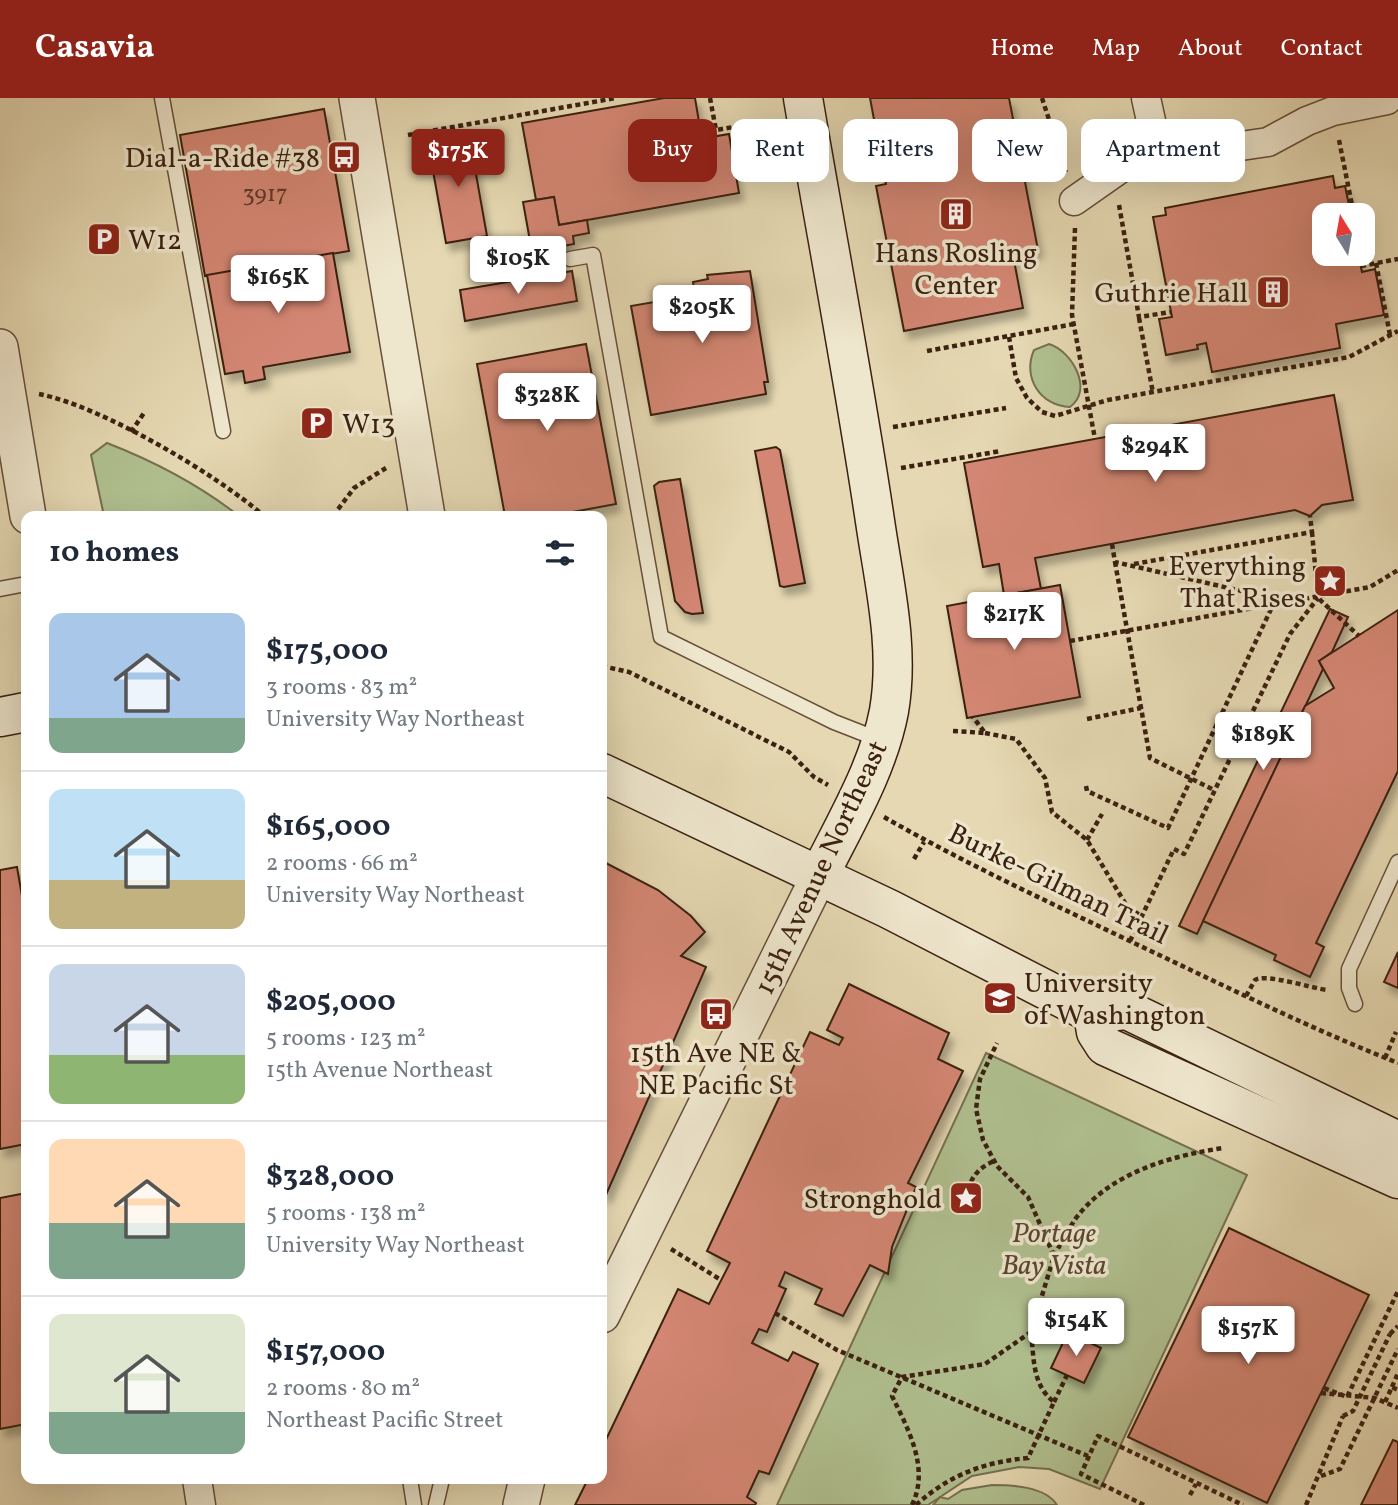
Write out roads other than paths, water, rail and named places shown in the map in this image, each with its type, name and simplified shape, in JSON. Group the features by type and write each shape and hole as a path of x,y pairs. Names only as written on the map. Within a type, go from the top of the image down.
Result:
{"main road":[{"name":"15th Avenue Northeast","path":"803,98 866,459 892,639 892,687 882,741 857,801 819,876"},
{"path":"0,717 21,713"},
{"path":"607,774 819,876 1093,1014 1127,1010 1398,1141"},
{"path":"1093,1014 1096,1032 1105,1046 1398,1180"}],"street":[{"path":"357,98 426,511"},
{"path":"1146,98 1151,119"},
{"path":"1245,147 1268,142 1307,121 1333,111 1392,99"},
{"path":"1074,201 1101,182"},
{"path":"0,347 27,511"},
{"name":"15th Avenue Northeast","path":"607,1305 819,876"},
{"path":"198,1484 201,1505"},
{"path":"521,1505 526,1484"}],"lane":[{"path":"162,98 223,431"},
{"path":"570,258 593,254 662,637 834,722 882,741"},
{"path":"0,589 21,585"},
{"path":"1355,1004 1349,988 1349,968 1398,862"},
{"path":"411,1484 414,1505"},
{"path":"436,1505 441,1484"}],"place":[{"name":"Dial-a-Ride #38","path":"344,157"},
{"name":"Hans Rosling Center","path":"956,214"},
{"name":"W12","path":"104,239"},
{"name":"Guthrie Hall","path":"1273,292"},
{"name":"W13","path":"317,423"},
{"name":"Everything That Rises","path":"1330,581"},
{"name":"University of Washington","path":"1000,998"},
{"name":"15th Ave NE & NE Pacific St","path":"716,1014"},
{"name":"Stronghold","path":"966,1198"}],"park label":[{"name":"Portage Bay Vista","path":"1054,1248"}]}
